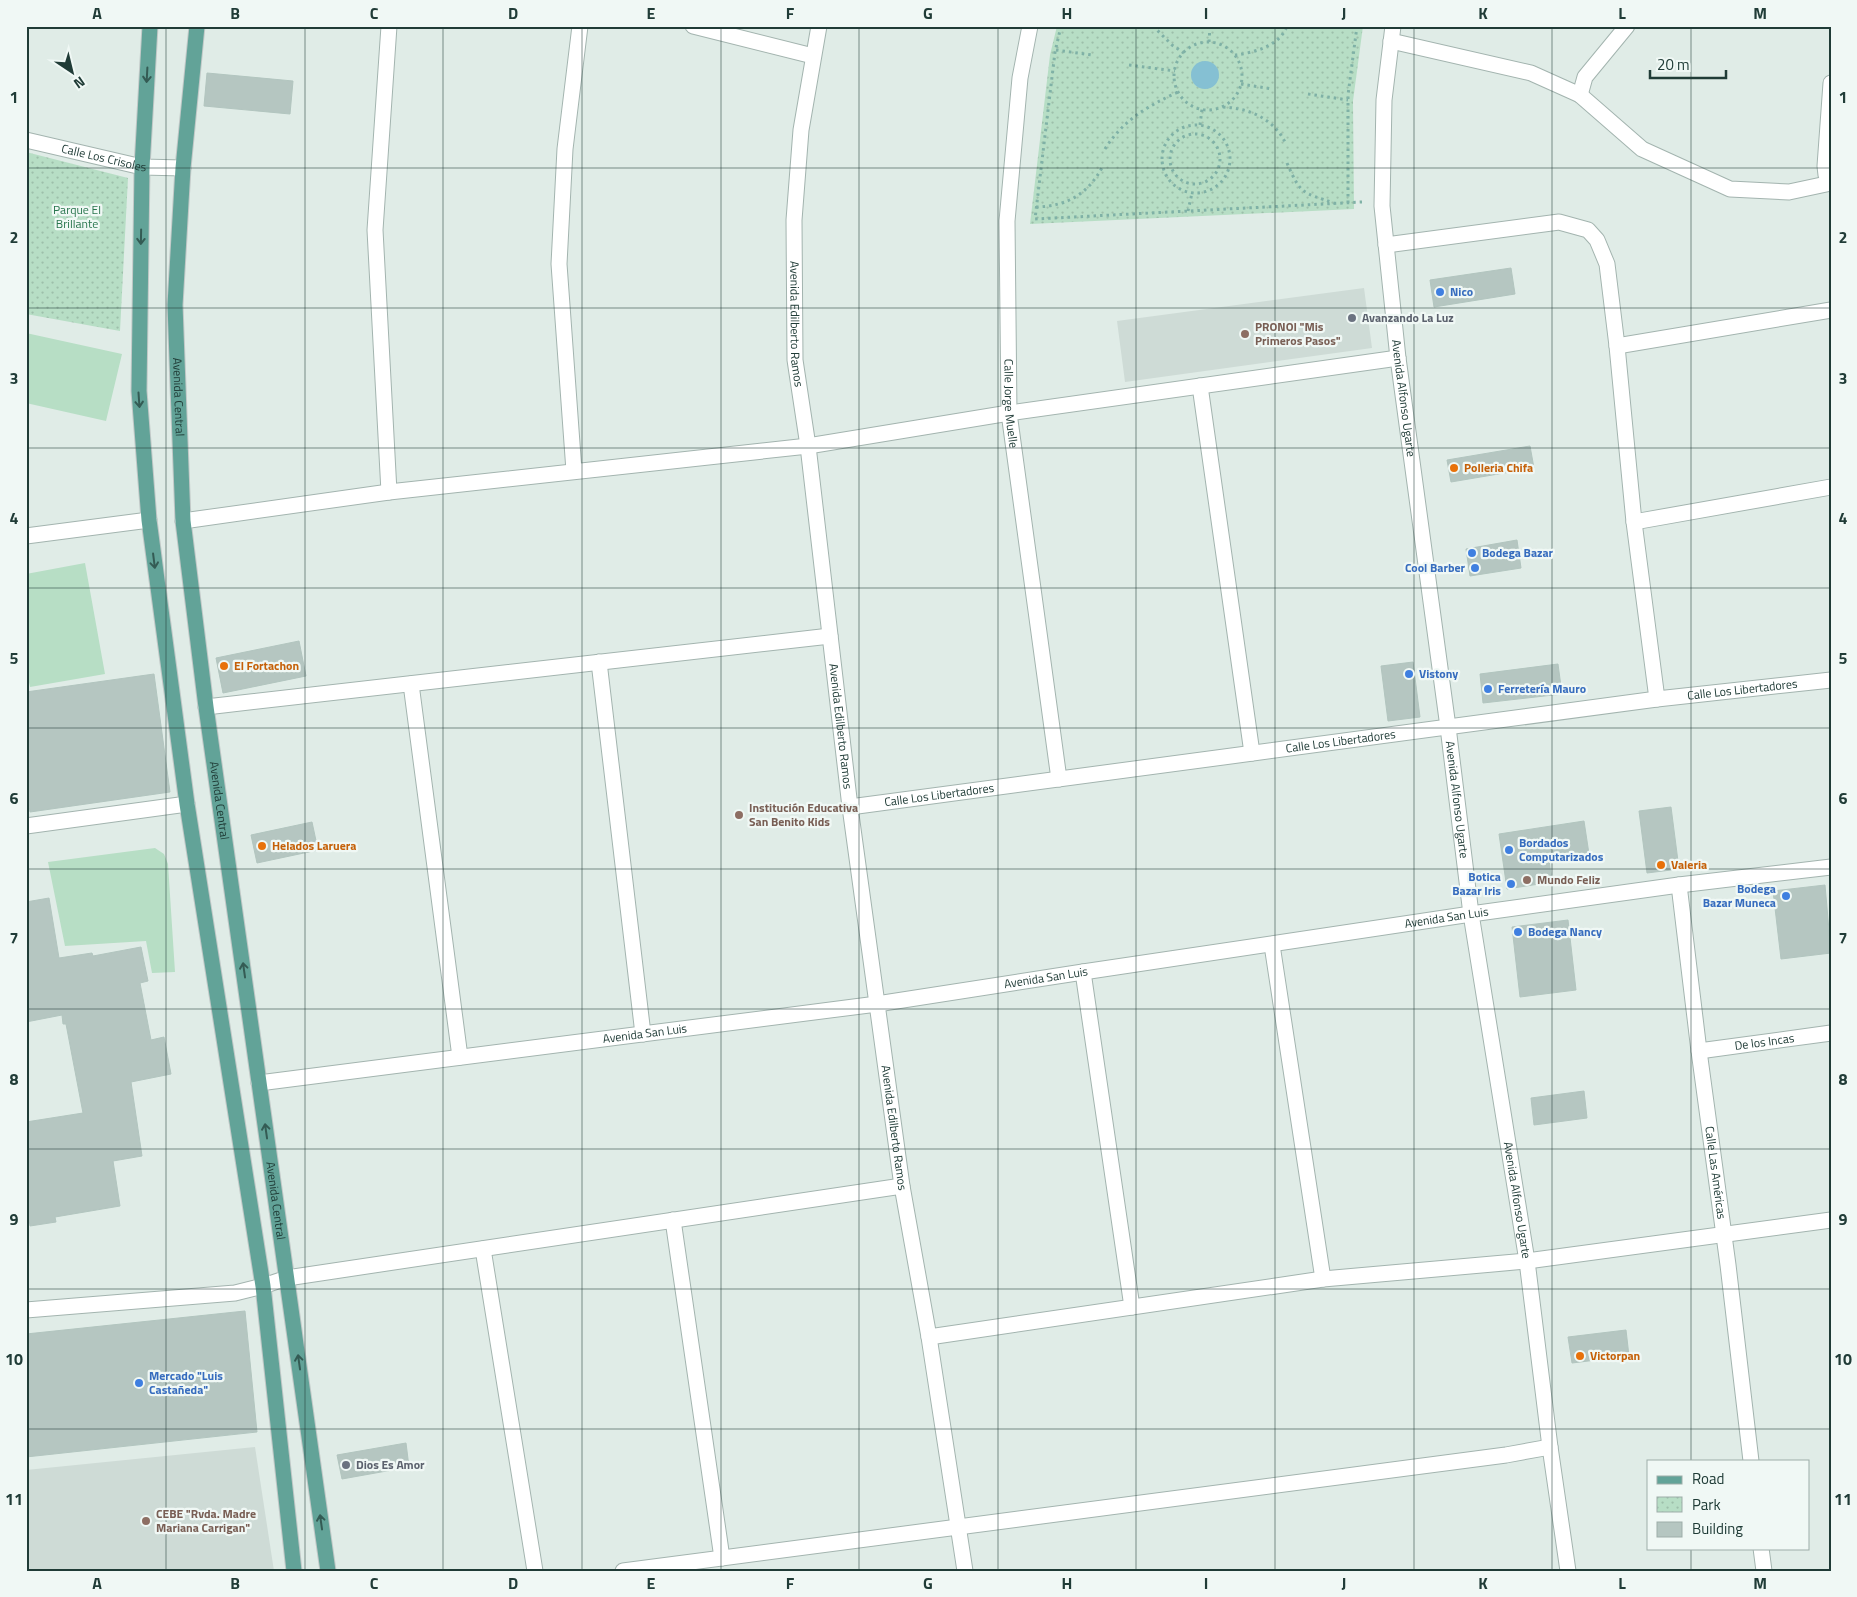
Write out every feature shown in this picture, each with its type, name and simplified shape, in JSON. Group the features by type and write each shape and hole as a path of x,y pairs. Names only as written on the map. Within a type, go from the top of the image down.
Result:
{"main road":[{"name":"Avenida Central","path":"150,26 142,167 139,391 149,520 188,804 263,1286 294,1571"},
{"name":"Avenida Central","path":"197,26 183,168 175,305 183,520 206,707 328,1571"}],"street":[{"path":"389,26 375,230 389,492"},
{"path":"574,471 559,264 565,149 580,26"},
{"path":"693,26 813,56"},
{"name":"Avenida Edilberto Ramos","path":"819,26 801,130 794,220 795,360 808,446 850,807 902,1186 929,1337 965,1571"},
{"name":"Calle Jorge Muelle","path":"1030,26 1020,78 1007,221 1009,413 1059,779"},
{"path":"1580,95 1585,77 1628,26"},
{"path":"1392,34 1531,73 1580,95 1642,149 1730,189 1789,192 1831,182 1826,175 1825,166 1831,83"},
{"name":"Avenida Alfonso Ugarte","path":"1392,34 1384,109 1382,206 1398,358 1448,727 1471,914 1526,1261 1568,1571"},
{"name":"Calle Los Crisoles","path":"26,140 142,167 183,168"},
{"path":"1386,244 1559,222 1588,230 1598,240 1607,264 1634,522 1657,699"},
{"path":"1617,346 1831,310"},
{"path":"183,520 389,492 808,446 1009,413 1398,358"},
{"path":"1200,386 1252,753"},
{"path":"1634,522 1831,487"},
{"path":"26,536 149,520"},
{"path":"206,707 830,636"},
{"path":"600,662 643,1034"},
{"name":"Calle Los Libertadores","path":"850,807 1657,699 1831,680"},
{"path":"411,684 460,1057"},
{"path":"26,826 188,804"},
{"name":"Avenida San Luis","path":"259,1083 878,1004 1471,914 1679,885 1831,867"},
{"name":"Calle Las Américas","path":"1679,885 1751,1460"},
{"path":"1272,945 1323,1278"},
{"path":"1084,972 1132,1307"},
{"name":"De los Incas","path":"1699,1051 1831,1034"},
{"path":"26,1310 235,1293 287,1278 902,1186"},
{"path":"673,1220 722,1558"},
{"path":"929,1337 1323,1278 1526,1261 1831,1220"},
{"path":"483,1249 535,1571"},
{"path":"623,1571 1506,1455 1550,1447"},
{"path":"1761,1550 1764,1571"}],"path":[{"path":"1061,26 1056,50 1035,219 1348,203 1348,100 1358,26"},
{"path":"1153,26 1172,45 1184,53"},
{"path":"1209,42 1210,26"},
{"path":"1234,55 1267,47 1286,30 1287,26"},
{"path":"1209,42 1221,44 1238,60 1241,71 1241,84 1237,94 1229,103 1209,110 1189,104 1181,97 1174,77 1175,67 1184,53 1198,44 1209,42"},
{"path":"1056,50 1092,55"},
{"path":"1129,65 1175,71"},
{"path":"1241,84 1272,89"},
{"path":"1105,149 1113,136 1125,123 1140,112 1178,92"},
{"path":"1308,94 1348,100"},
{"path":"1222,107 1246,110 1261,118 1277,129 1286,143"},
{"path":"1200,126 1202,109"},
{"path":"1188,126 1200,126 1210,128 1226,142 1230,152 1230,163 1228,173 1214,189 1192,193 1181,190 1172,183 1165,173 1162,162 1166,145 1177,131 1188,126"},
{"path":"1196,134 1204,136 1211,140 1220,154 1218,170 1207,181 1191,184 1177,176 1170,161 1171,153 1180,139 1196,134"},
{"path":"1287,163 1295,182 1301,190 1307,194 1337,204"},
{"path":"1036,207 1064,203 1079,194 1088,188 1103,166"},
{"path":"1188,211 1192,193"}],"shaded area":[{"name":"PRONOI \"Mis Primeros Pasos\"","path":"1364,288 1372,348 1125,382 1117,321"},
{"name":"CEBE \"Rvda. Madre Mariana Carrigan\"","path":"255,1447 274,1571 26,1571 26,1470"}],"green space":[{"path":"1057,26 1363,26 1353,101 1354,209 1030,224 1050,55"},
{"name":"Parque El Brillante","path":"26,152 128,178 120,331 26,314"},
{"path":"26,333 122,354 106,421 26,403"},
{"path":"85,563 105,674 30,687 26,668 26,574"},
{"path":"155,848 164,854 168,864 175,972 152,973 146,941 65,946 48,862"}],"water":[{"path":"1205,61 1215,65 1219,75 1215,85 1205,89 1195,85 1191,75 1195,65"}],"building":[{"path":"207,73 293,81 290,114 204,106"},
{"path":"1511,268 1515,294 1434,307 1430,280"},
{"path":"1530,446 1534,468 1451,482 1447,460"},
{"path":"1517,540 1521,568 1470,576 1466,549"},
{"path":"299,641 306,676 223,693 216,658"},
{"path":"1413,662 1420,717 1388,721 1381,666"},
{"path":"1558,664 1562,694 1483,703 1480,674"},
{"path":"154,674 170,792 30,812 26,786 26,692"},
{"path":"1671,807 1679,869 1647,873 1639,811"},
{"path":"1584,821 1589,854 1549,860 1552,882 1507,889 1499,834"},
{"path":"312,822 318,850 257,863 251,835"},
{"path":"1825,885 1831,953 1781,959 1773,891"},
{"path":"49,898 59,958 92,953 93,956 141,947 148,981 140,983 151,1040 164,1037 171,1074 131,1082 142,1156 113,1161 120,1206 55,1217 56,1222 30,1226 29,1219 26,1220 26,1122 83,1113 66,1024 63,1024 62,1015 26,1022 26,902"},
{"path":"1568,920 1576,990 1520,997 1512,927"},
{"path":"1584,1091 1587,1118 1534,1125 1531,1098"},
{"name":"Mercado \"Luis Castañeda\"","path":"245,1311 257,1432 26,1457 26,1334"},
{"path":"1626,1330 1629,1356 1572,1363 1568,1337"},
{"path":"406,1443 409,1467 342,1479 337,1455"}],"place":[{"name":"Nico","path":"1440,292"},
{"name":"Avanzando La Luz","path":"1352,318"},
{"name":"PRONOI \"Mis Primeros Pasos\"","path":"1245,334"},
{"name":"Polleria Chifa","path":"1454,468"},
{"name":"Bodega Bazar","path":"1472,553"},
{"name":"Cool Barber","path":"1475,568"},
{"name":"El Fortachon","path":"224,666"},
{"name":"Vistony","path":"1409,674"},
{"name":"Ferretería Mauro","path":"1488,689"},
{"name":"Institución Educativa San Benito Kids","path":"739,815"},
{"name":"Helados Laruera","path":"262,846"},
{"name":"Bordados Computarizados","path":"1509,850"},
{"name":"Valeria","path":"1661,865"},
{"name":"Mundo Feliz","path":"1527,880"},
{"name":"Botica Bazar Iris","path":"1511,884"},
{"name":"Bodega Bazar Muneca","path":"1786,896"},
{"name":"Bodega Nancy","path":"1518,932"},
{"name":"Victorpan","path":"1580,1356"},
{"name":"Mercado \"Luis Castañeda\"","path":"139,1383"},
{"name":"Dios Es Amor","path":"346,1465"},
{"name":"CEBE \"Rvda. Madre Mariana Carrigan\"","path":"146,1521"}]}
